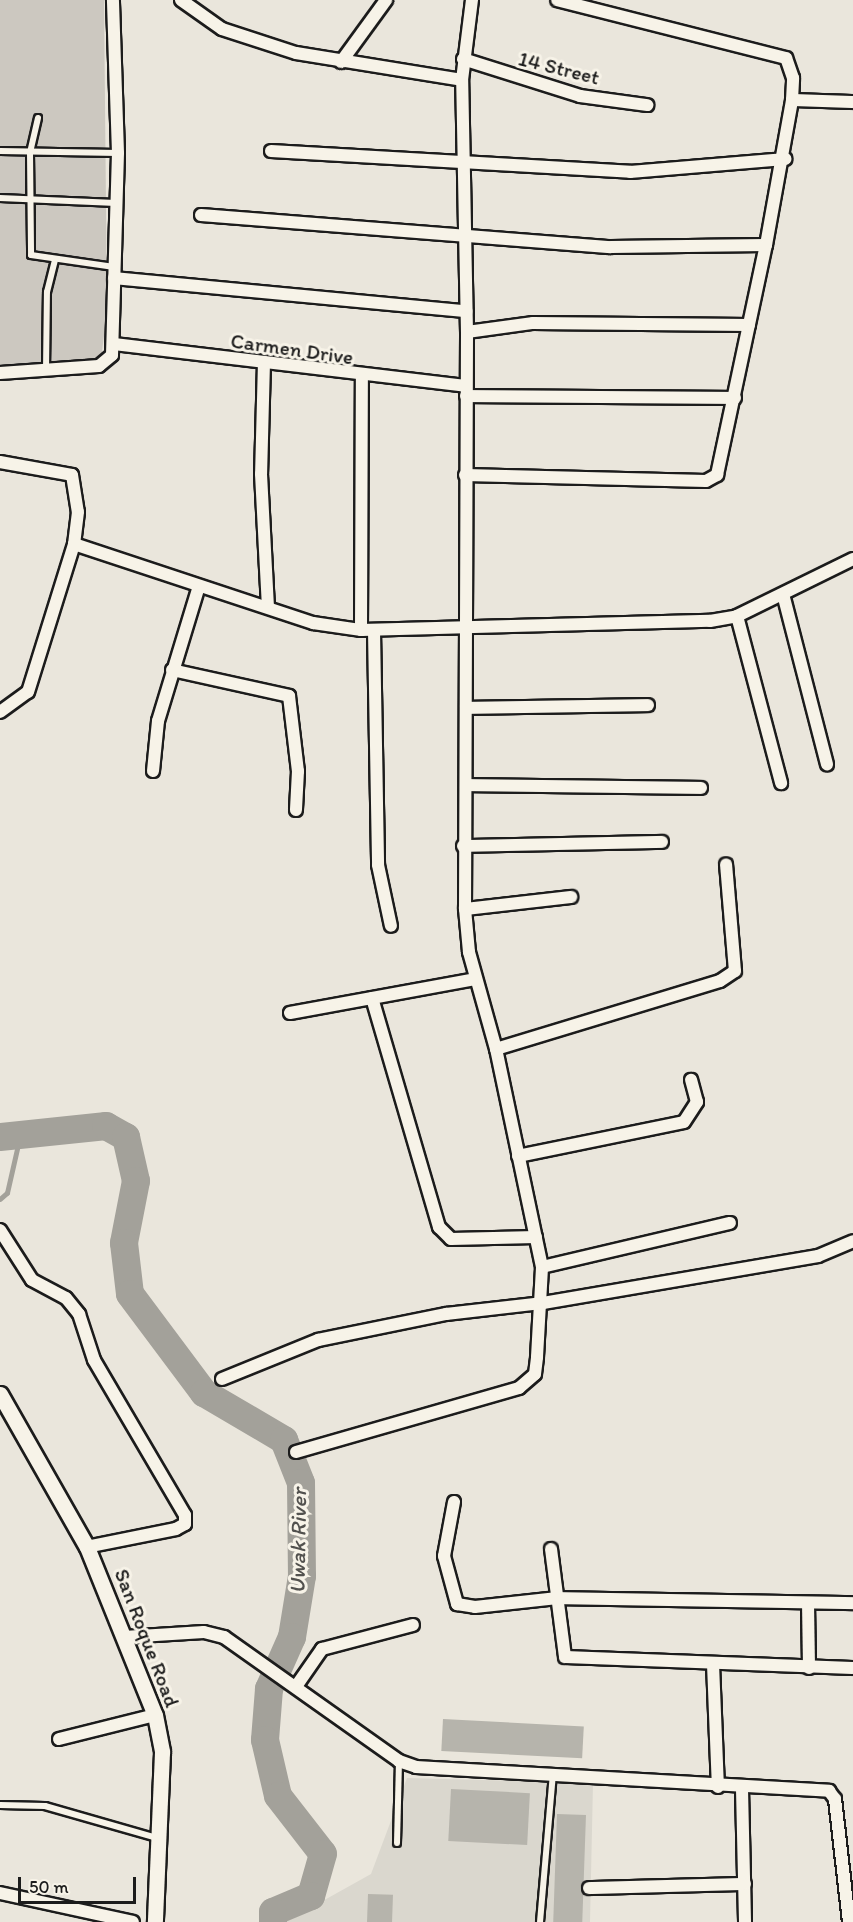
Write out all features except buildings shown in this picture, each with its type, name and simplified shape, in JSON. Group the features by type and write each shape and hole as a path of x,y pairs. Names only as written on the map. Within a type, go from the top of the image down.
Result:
{"street":[{"path":"0,373 99,366 109,360 114,344 118,153 113,0"},
{"path":"181,0 222,29 341,62 462,80"},
{"path":"341,62 386,0"},
{"path":"296,1452 527,1383 535,1374 543,1303 542,1267 496,1049 475,980 465,909 463,846 466,785 465,475 468,332 462,80 472,0"},
{"path":"465,475 712,479 722,469 749,325 785,159 793,78 786,58 556,0"},
{"name":"14 Street","path":"464,59 580,96 647,105"},
{"path":"792,100 853,102"},
{"path":"271,151 630,172 785,159"},
{"path":"201,215 611,247 766,246"},
{"path":"114,273 466,311"},
{"path":"468,332 533,323 749,325"},
{"name":"Carmen Drive","path":"114,344 264,362 466,391 735,398"},
{"path":"264,362 261,474 268,607"},
{"path":"363,378 367,630 378,865 391,926"},
{"path":"0,462 72,476 78,512 74,544 28,692 0,712"},
{"path":"74,544 313,623 367,630 672,623 737,616 853,559"},
{"path":"153,771 172,670 199,586"},
{"path":"783,594 827,764"},
{"path":"737,616 781,783"},
{"path":"172,670 289,696 298,771 296,810"},
{"path":"466,708 648,705"},
{"path":"466,785 700,788"},
{"path":"463,846 662,842"},
{"path":"496,1049 720,981 735,971 726,864"},
{"path":"465,909 570,897"},
{"path":"290,1013 475,980"},
{"path":"372,998 439,1227 451,1239 536,1237"},
{"path":"518,1156 684,1122 695,1111 691,1080"},
{"path":"542,1267 730,1223"},
{"path":"0,1230 26,1274 66,1298 79,1314 94,1360 185,1515 185,1524 176,1529 87,1547"},
{"path":"222,1379 318,1340 446,1314 543,1303 818,1256 853,1241"},
{"name":"San Roque Road","path":"0,1395 87,1547 155,1715 162,1752 155,1922"},
{"path":"454,1502 444,1556 457,1604 475,1607 558,1598 853,1603"},
{"path":"551,1548 565,1657 853,1668"},
{"path":"808,1603 809,1668"},
{"path":"292,1681 321,1649 413,1625"},
{"path":"124,1637 204,1632 254,1654 399,1761 416,1767 553,1773 742,1789 828,1791 835,1799 849,1922"},
{"path":"713,1664 718,1787"},
{"path":"58,1739 155,1715"},
{"path":"742,1789 745,1922"},
{"path":"589,1888 745,1884"},
{"path":"0,1893 133,1922"}],"lane":[{"path":"38,118 30,153 31,255 114,273"},
{"path":"0,151 118,153"},
{"path":"0,198 117,203"},
{"path":"45,370 47,292 55,260"},
{"path":"397,1843 399,1761"},
{"path":"540,1922 553,1773"},
{"path":"0,1805 45,1806 159,1838"}],"shaded area":[{"path":"0,0 104,0 107,311 101,360 0,366"},
{"path":"407,1778 593,1783 590,1922 285,1922 371,1874"}],"waterway":[{"name":"Uwak River","path":"0,1137 106,1126 126,1137 136,1181 124,1243 130,1294 204,1393 284,1440 301,1483 302,1576 292,1637 269,1689 265,1740 278,1796 323,1854 311,1896 273,1912 273,1922"},
{"path":"0,1199 7,1193 17,1149"}]}
